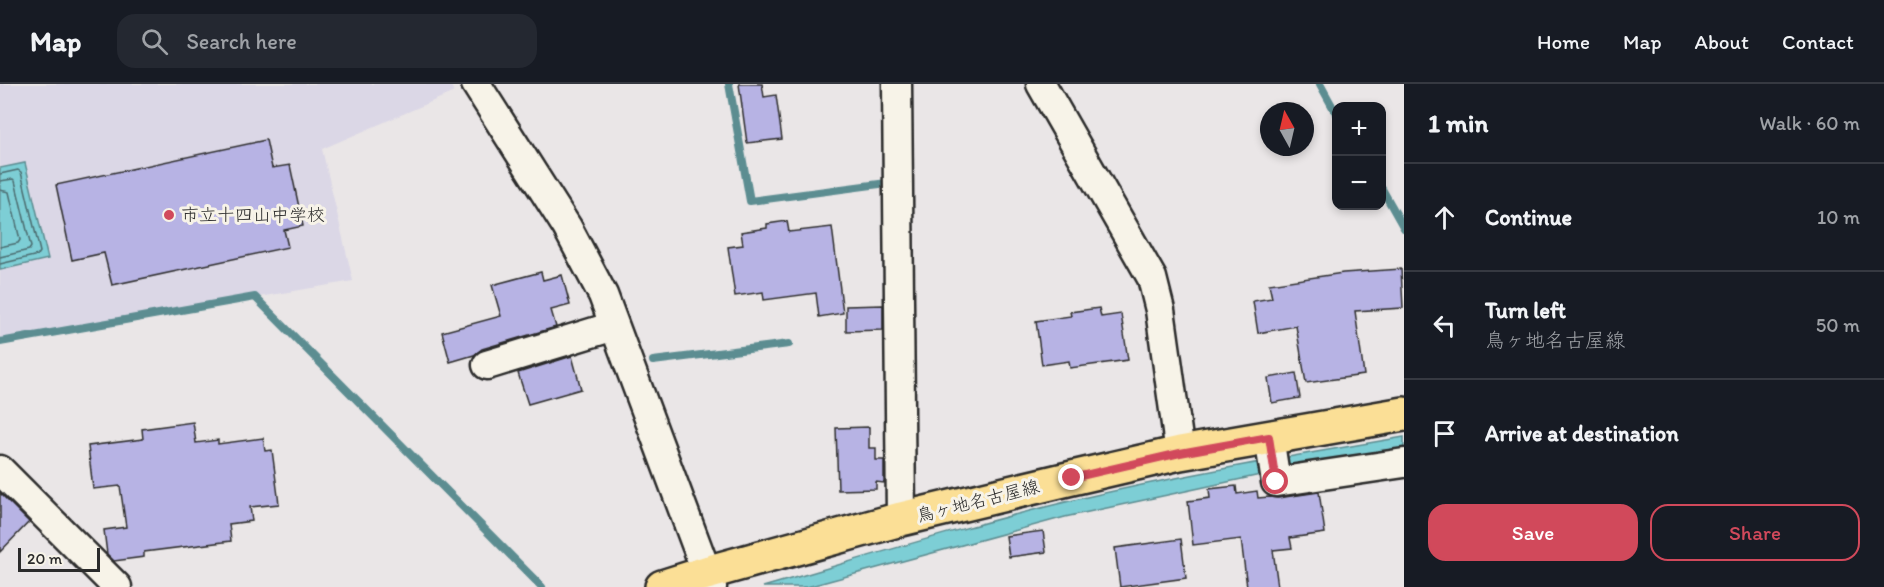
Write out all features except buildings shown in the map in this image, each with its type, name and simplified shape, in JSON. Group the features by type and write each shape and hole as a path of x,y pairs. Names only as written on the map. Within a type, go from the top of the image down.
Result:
{"main road":[{"name":"鳥ヶ地名古屋線","path":"662,587 709,580 902,519 1180,453 1272,455 1404,414"}],"street":[{"path":"476,84 567,227 603,295 709,580"},
{"path":"897,84 902,519"},
{"path":"1041,84 1152,279 1160,310 1180,453"},
{"path":"487,365 614,326"},
{"path":"1272,455 1276,482 1404,463"},
{"path":"0,470 117,587"}],"shaded area":[{"name":"市立十四山中学校","path":"0,84 450,84 454,92 322,149 353,281 0,341"}],"water":[{"path":"25,163 48,259 0,270 0,168"},
{"path":"1404,437 1404,452 1265,474 1065,517 807,587 763,587 965,528 1087,497 1205,472"}],"waterway":[{"path":"729,84 750,201 887,183"},
{"path":"1320,84 1332,106"},
{"path":"1386,196 1404,228"},
{"path":"0,342 255,297 542,587"},
{"path":"653,361 789,344"}],"place":[{"name":"市立十四山中学校","path":"169,215"}],"route":[{"path":"1072,478 1180,453 1269,437 1276,482"}]}
